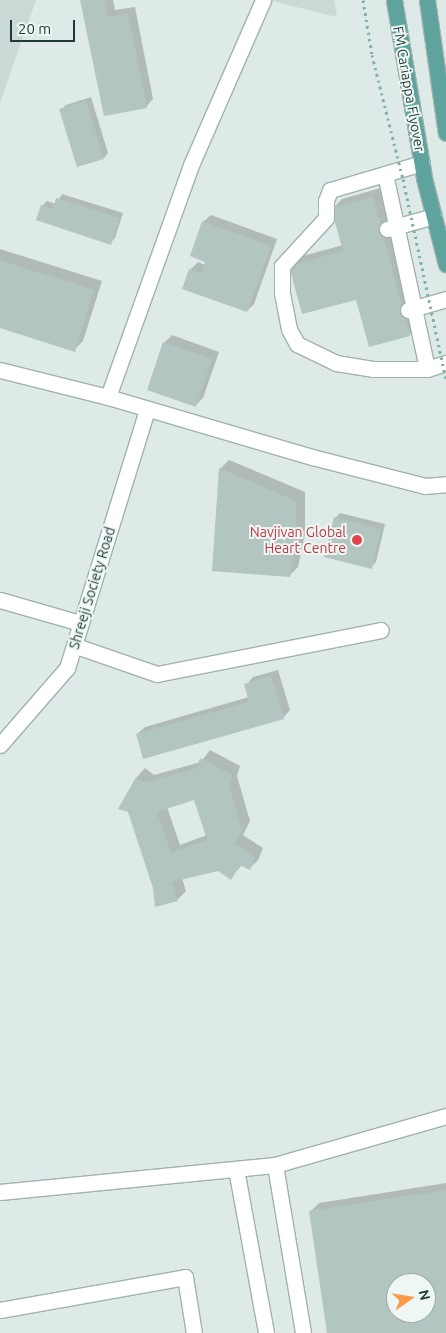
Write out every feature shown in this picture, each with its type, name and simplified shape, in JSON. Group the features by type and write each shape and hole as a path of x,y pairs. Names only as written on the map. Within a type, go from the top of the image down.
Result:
{"main road":[{"name":"FM Cariappa Flyover","path":"394,0 423,171 446,264"},
{"name":"FM Cariappa Flyover","path":"427,0 435,55 442,78 446,133"}],"street":[{"path":"108,397 191,165 263,0"},
{"path":"423,171 385,174 330,190 326,201 326,218 282,266 282,292 289,328 297,344 336,363 373,369 427,368 446,362"},
{"path":"385,174 392,228 427,368"},
{"path":"392,228 434,216"},
{"path":"411,310 446,300"},
{"path":"0,370 108,397 147,410 426,486 446,484"},
{"name":"Shreeji Society Road","path":"0,745 67,668 76,646 80,623 147,410"},
{"path":"0,600 80,623"},
{"path":"76,646 158,674 381,630"},
{"path":"0,1192 275,1165 446,1116"},
{"path":"275,1165 303,1333"},
{"path":"236,1169 266,1333"},
{"path":"0,1310 186,1277 194,1333"}],"path":[{"path":"363,0 372,55 403,179 446,378"}],"shaded area":[{"path":"0,0 36,0 0,103"},
{"path":"268,0 334,0 337,17"}],"building":[{"path":"80,0 105,0 108,17 128,13 147,108 104,116"},
{"path":"86,101 104,159 77,167 59,109"},
{"path":"373,197 410,336 369,347 356,300 302,314 289,266 343,251 331,208"},
{"path":"56,198 119,218 111,245 36,220 41,205 53,209"},
{"path":"202,221 271,246 247,312 182,289 189,269 201,273 205,262 190,256"},
{"path":"0,260 94,290 75,352 0,328"},
{"path":"163,342 212,359 196,407 147,390"},
{"path":"219,468 296,501 296,544 290,577 212,571"},
{"path":"334,517 381,529 372,569 324,557"},
{"path":"271,676 284,719 143,759 136,734 249,702 244,684"},
{"path":"200,758 232,775 229,785 242,831 235,844 255,857 250,870 240,865 231,880 218,871 172,882 178,901 155,907 153,888 128,812 118,809 136,777 145,783 197,768","holes":["194,800 207,840 171,853 157,812"]},
{"path":"446,1190 446,1333 327,1333 309,1211"}],"place":[{"name":"Navjivan Global Heart Centre","path":"357,540"}]}
